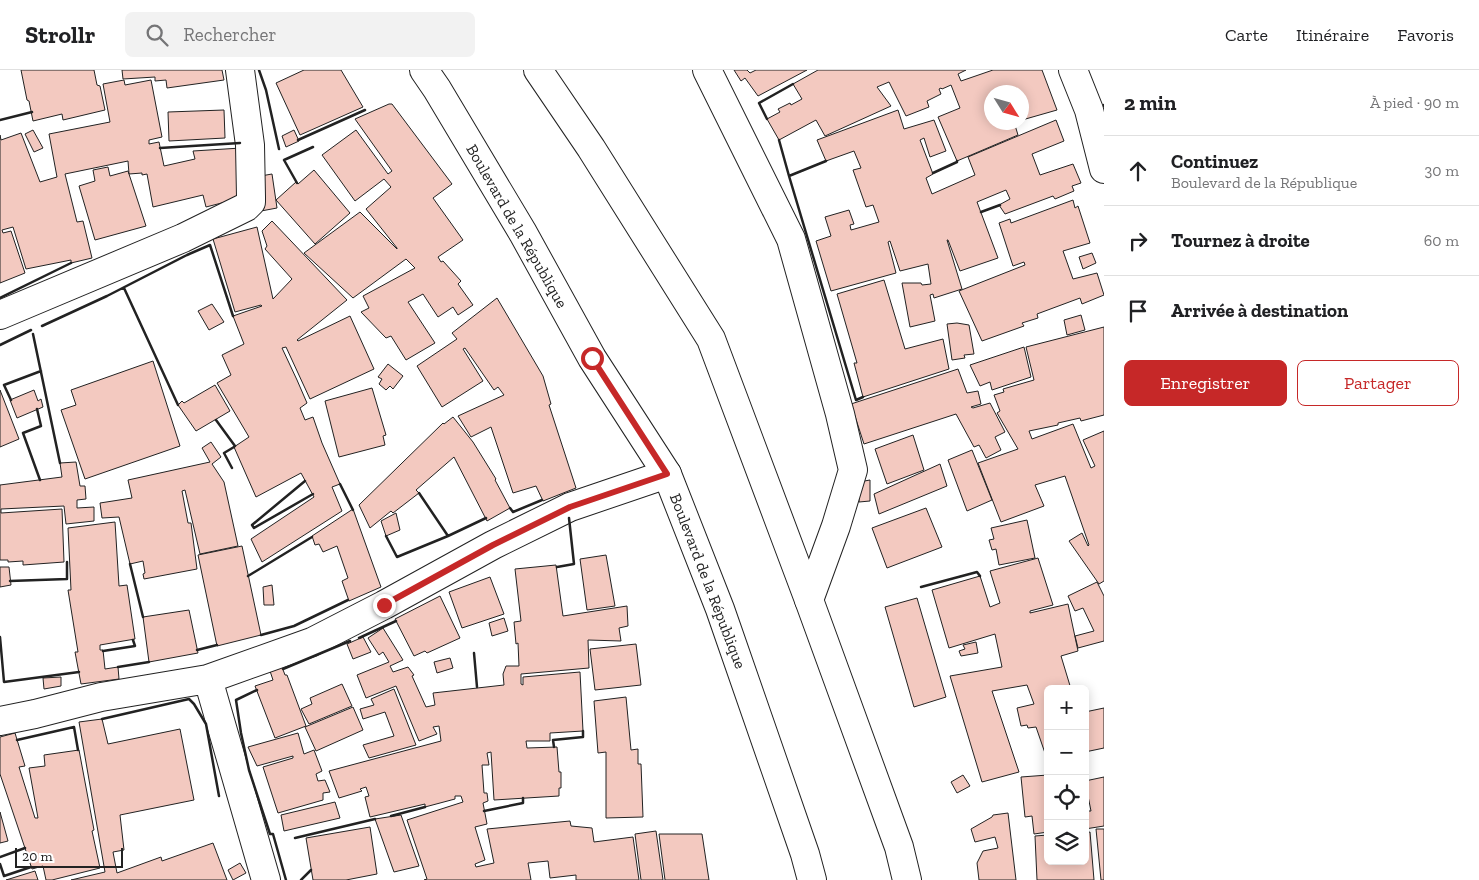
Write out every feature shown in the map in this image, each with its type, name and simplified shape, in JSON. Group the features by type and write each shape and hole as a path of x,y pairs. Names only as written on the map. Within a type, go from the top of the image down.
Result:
{"street":[{"path":"0,315 183,238 246,207 252,197 250,145 240,70"},
{"name":"Boulevard de la République","path":"424,70 523,233 592,358 667,474 720,609 805,854 812,880"},
{"path":"538,70 591,148 711,339 899,847 907,880"},
{"path":"708,70 792,239 840,414 853,470 836,526 809,600"},
{"path":"1073,70 1089,110 1104,169"},
{"path":"0,721 101,697 208,679 312,642 493,545 570,507 667,474"},
{"path":"208,679 266,880"}],"building":[{"path":"21,70 94,70 97,85 100,86 105,110 63,120 62,114 33,121"},
{"path":"122,70 222,70 224,80 167,88 166,80 155,81 155,77 123,79"},
{"path":"304,70 341,70 363,107 300,135 276,83"},
{"path":"734,70 747,70 750,73 756,70 807,70 758,96 745,78 741,81"},
{"path":"818,70 966,70 958,74 961,81 993,70 1042,70 1057,110 1029,118 1029,85 984,85 984,130 1016,130 1018,135 957,161 938,117 960,108 951,85 939,89 941,94 927,101 929,107 906,116 889,82 877,87 891,106 825,136 816,120 779,140 767,119 780,112 778,109 802,99 793,84"},
{"path":"124,80 125,85 151,80 162,137 149,140 149,144 159,142 164,166 195,159 193,151 241,148 245,197 206,207 203,195 153,207 147,174 129,174 128,161 65,174 77,222 83,221 92,258 26,269 13,227 2,230 3,233 11,231 25,273 0,283 0,135 1,140 21,133 40,182 57,177 49,134 110,122 103,84"},
{"path":"392,104 452,184 433,198 463,240 438,257 461,281 458,284 473,305 458,315 453,307 438,317 423,294 408,302 435,343 406,360 391,336 386,338 361,312 369,308 363,296 415,268 406,259 353,298 304,253 360,212 397,249 366,209 391,187 384,179 355,201 322,155 356,130 388,174 392,171 355,119"},
{"path":"224,110 225,138 169,141 168,112"},
{"path":"898,110 904,129 934,120 946,151 930,157 924,138 920,140 933,174 926,178 932,194 975,175 968,157 1056,120 1064,141 1032,154 1040,175 1073,164 1081,183 1072,186 1074,191 1055,199 1053,196 1005,214 999,205 1010,199 1006,190 977,202 998,258 960,271 947,240 962,289 934,298 933,294 930,295 935,321 910,327 902,283 931,284 928,264 900,271 890,241 888,242 896,273 831,291 816,241 831,236 825,217 849,210 854,224 850,225 851,230 879,222 873,205 866,207 853,170 861,168 854,151 826,161 817,140"},
{"path":"33,130 43,148 34,152 25,134"},
{"path":"294,130 299,141 286,147 282,136"},
{"path":"108,167 110,176 128,171 146,226 95,240 79,186 95,181 93,170"},
{"path":"314,170 350,213 315,244 276,200 296,182 298,184"},
{"path":"272,174 277,208 261,211 255,177"},
{"path":"1073,200 1075,208 1078,206 1090,243 1063,251 1073,279 1097,273 1104,295 1082,304 1080,298 1037,314 1038,318 1022,323 1024,326 982,341 959,291 1025,265 1024,262 1013,266 999,223 1010,219 1011,223"},
{"path":"272,221 347,300 297,340 350,316 374,369 310,399 286,347 282,348 307,403 300,408 305,420 313,417 340,484 332,487 342,511 262,562 251,539 314,497 301,473 256,497 234,447 249,437 217,383 231,375 222,355 244,344 233,316 262,306 235,312 213,239 257,227 273,299 292,279 265,249 267,246 262,231"},
{"path":"1092,253 1096,263 1083,269 1079,257"},
{"path":"884,280 905,349 943,339 949,369 863,397 854,363 857,363 837,294"},
{"path":"497,298 543,376 551,404 549,405 576,488 543,501 536,486 513,493 491,427 471,437 458,416 504,395 498,387 494,390 465,348 463,349 483,381 442,407 417,366 457,339 452,333"},
{"path":"212,304 224,322 209,330 198,311"},
{"path":"1081,315 1085,330 1067,335 1064,320"},
{"path":"947,324 969,325 974,354 964,355 965,358 952,360"},
{"path":"1104,327 1104,415 1081,421 1080,418 1029,431 1032,439 1073,424 1091,468 1095,466 1083,440 1104,431 1104,581 1099,584 1069,541 1082,533 1089,545 1065,476 1035,485 1044,506 1001,522 978,463 1018,449 997,413 1000,411 994,395 1004,392 1003,389 1034,380 1026,347"},
{"path":"1024,347 1031,377 992,390 990,382 980,386 970,365"},
{"path":"153,361 180,446 85,479 61,410 76,405 71,390"},
{"path":"388,364 403,376 393,389 390,386 386,390 379,384 382,379 378,377"},
{"path":"958,369 967,393 978,391 981,404 971,407 990,403 1005,432 995,437 1001,450 986,458 979,445 974,447 956,414 864,444 851,404"},
{"path":"215,385 230,411 196,431 178,405 182,401 184,403"},
{"path":"372,388 386,435 383,436 385,445 339,457 325,401"},
{"path":"0,390 19,439 0,447"},
{"path":"34,390 38,401 41,399 43,407 17,418 10,400"},
{"path":"453,417 473,442 496,479 510,508 487,521 454,457 416,490 419,493 393,513 391,511 370,528 359,505 443,423"},
{"path":"913,435 924,470 887,484 875,449"},
{"path":"211,442 221,457 212,464 224,482 238,546 200,554 185,490 182,491 188,523 191,523 197,569 144,579 143,561 130,564 119,517 102,518 100,503 132,498 128,480 210,462 202,448"},
{"path":"972,450 992,500 967,511 948,460"},
{"path":"76,462 80,486 85,486 86,499 77,500 77,508 94,507 94,521 66,524 64,506 1,509 1,513 62,509 64,562 23,565 23,561 8,562 8,560 0,560 0,485 62,477 60,463"},
{"path":"940,464 947,486 879,514 874,494"},
{"path":"870,480 870,501 859,502 859,482"},
{"path":"926,508 942,547 887,568 872,528"},
{"path":"353,509 381,587 349,601 342,581 348,578 337,546 323,552 319,544 315,545 312,536"},
{"path":"396,513 400,530 386,536 381,521"},
{"path":"1027,520 1035,558 999,565 996,549 992,550 989,540 994,539 991,528"},
{"path":"115,522 119,586 127,585 135,639 100,645 100,650 103,650 105,669 118,667 119,679 81,684 75,652 78,652 68,590 71,590 68,528"},
{"path":"242,546 261,635 217,646 198,555"},
{"path":"606,555 615,606 587,610 580,559"},
{"path":"1038,558 1053,605 1030,611 1030,613 1068,604 1078,651 1061,656 1070,685 1044,685 1044,750 1036,727 1028,728 1027,725 1021,726 1017,708 1034,704 1027,685 992,691 1019,772 982,782 950,676 1002,667 995,634 949,648 932,590 980,576 990,607 1000,603 990,571"},
{"path":"556,565 563,616 627,606 628,626 619,628 621,641 588,640 589,668 521,674 521,684 523,685 523,677 580,672 583,731 550,733 550,741 526,741 527,748 557,747 559,772 561,772 559,796 494,800 491,752 487,753 489,765 482,765 484,793 487,793 488,801 483,803 487,824 475,827 485,860 475,864 476,867 494,863 487,829 570,821 571,826 592,828 594,842 633,837 639,880 576,880 576,875 550,878 548,861 528,863 531,880 424,880 427,879 407,820 463,802 461,796 455,796 455,799 425,807 425,804 370,817 365,797 369,796 366,787 360,789 362,791 339,798 329,771 441,741 439,726 433,727 437,734 419,741 396,686 366,698 357,675 389,662 383,652 379,655 368,638 383,628 403,660 390,666 393,672 408,667 414,675 412,676 426,707 435,705 433,693 504,685 503,674 506,666 519,666 518,643 516,644 514,622 521,621 515,569"},
{"path":"0,567 9,567 11,585 0,587"},
{"path":"490,577 504,614 462,628 449,592"},
{"path":"1097,582 1104,596 1104,641 1078,648 1075,636 1094,631 1083,608 1075,611 1068,596"},
{"path":"272,585 274,605 264,605 263,587"},
{"path":"440,596 460,638 427,653 425,651 414,656 395,619"},
{"path":"917,598 946,697 914,707 885,607"},
{"path":"189,610 198,653 149,662 143,617"},
{"path":"504,618 508,631 492,636 489,623"},
{"path":"363,637 371,652 353,659 347,644"},
{"path":"976,642 978,653 961,656 959,651 965,649 963,645"},
{"path":"636,644 641,685 595,690 590,649"},
{"path":"450,658 453,668 437,673 434,662"},
{"path":"282,667 285,675 287,675 306,726 275,738 255,686 273,680 270,671"},
{"path":"61,677 61,686 44,689 43,678"},
{"path":"342,684 352,706 309,724 301,709 312,704 310,698"},
{"path":"394,689 416,745 369,758 363,745 394,736 385,712 363,719 360,709 374,705 371,699"},
{"path":"626,697 631,750 638,749 638,764 641,764 643,817 606,818 606,752 598,753 594,701"},
{"path":"353,707 363,730 316,751 305,727"},
{"path":"1104,708 1104,748 1089,751 1089,730 1089,711"},
{"path":"102,719 108,744 180,729 194,800 120,815 124,850 113,852 117,873 161,857 162,861 213,843 227,880 71,880 105,872 79,722"},
{"path":"15,733 25,766 19,767 35,818 38,818 29,768 45,766 44,755 79,750 100,868 52,880 46,880 43,866 32,869 0,774 0,737"},
{"path":"298,733 304,754 314,750 322,771 316,774 318,781 325,780 330,792 323,793 323,800 278,813 263,767 293,758 293,756 257,766 248,747"},
{"path":"963,775 970,786 957,793 951,782"},
{"path":"1044,775 1044,833 1034,834 1032,816 1025,817 1021,777"},
{"path":"1104,777 1104,826 1089,828 1089,811 1091,811 1089,780"},
{"path":"335,802 340,818 284,831 281,815"},
{"path":"0,812 8,841 0,843"},
{"path":"1008,813 1016,880 979,880 977,863 983,851 998,848 995,837 975,842 971,829 993,815"},
{"path":"401,815 419,866 394,872 375,819"},
{"path":"370,827 377,874 346,880 313,880 306,838"},
{"path":"1096,829 1104,829 1104,880 1101,880"},
{"path":"656,831 663,880 641,880 635,834"},
{"path":"1089,832 1094,880 1037,880 1035,836 1044,835 1044,865 1089,865"},
{"path":"659,834 702,834 709,880 665,880"},
{"path":"240,863 246,873 233,880 228,870"},
{"path":"35,871 38,880 6,880"}],"wall":[{"path":"259,70 266,90 279,149"},
{"path":"767,119 759,103 793,84"},
{"path":"298,140 365,110"},
{"path":"0,120 32,112"},
{"path":"779,140 856,400 863,397"},
{"path":"160,148 240,143"},
{"path":"297,183 284,160 313,147"},
{"path":"789,176 826,161"},
{"path":"933,173 957,161"},
{"path":"981,212 1000,205"},
{"path":"42,326 210,245 233,316"},
{"path":"0,298 71,263"},
{"path":"124,288 178,405"},
{"path":"0,345 31,330"},
{"path":"33,334 60,463"},
{"path":"11,400 4,385 41,371"},
{"path":"37,409 41,426 23,433 40,480"},
{"path":"216,420 235,446"},
{"path":"232,468 224,453 234,447"},
{"path":"305,481 252,525 254,528 313,494"},
{"path":"340,484 353,510"},
{"path":"419,493 448,536"},
{"path":"510,508 513,512 542,500"},
{"path":"386,536 397,557 486,518"},
{"path":"557,567 574,564 569,518"},
{"path":"248,576 312,537"},
{"path":"10,581 67,579 67,562"},
{"path":"130,564 143,617"},
{"path":"921,587 977,572 980,576"},
{"path":"261,635 294,626 348,600"},
{"path":"359,638 396,621"},
{"path":"0,637 4,682 79,672"},
{"path":"103,651 135,646 133,640"},
{"path":"283,669 350,641"},
{"path":"197,650 217,645"},
{"path":"474,653 477,687"},
{"path":"118,667 149,662"},
{"path":"257,690 236,700 241,733 249,770 270,834 273,834 286,880"},
{"path":"102,719 189,699 206,724 219,796"},
{"path":"17,740 74,727 78,750"},
{"path":"554,747 553,740 583,737 583,731"},
{"path":"484,811 523,803 523,798"},
{"path":"391,816 425,807"},
{"path":"295,838 375,819"},
{"path":"0,857 25,848"},
{"path":"0,864 4,876 31,867"},
{"path":"301,880 311,870"}],"route":[{"path":"384,605 493,545 570,507 667,474 592,358"}]}
